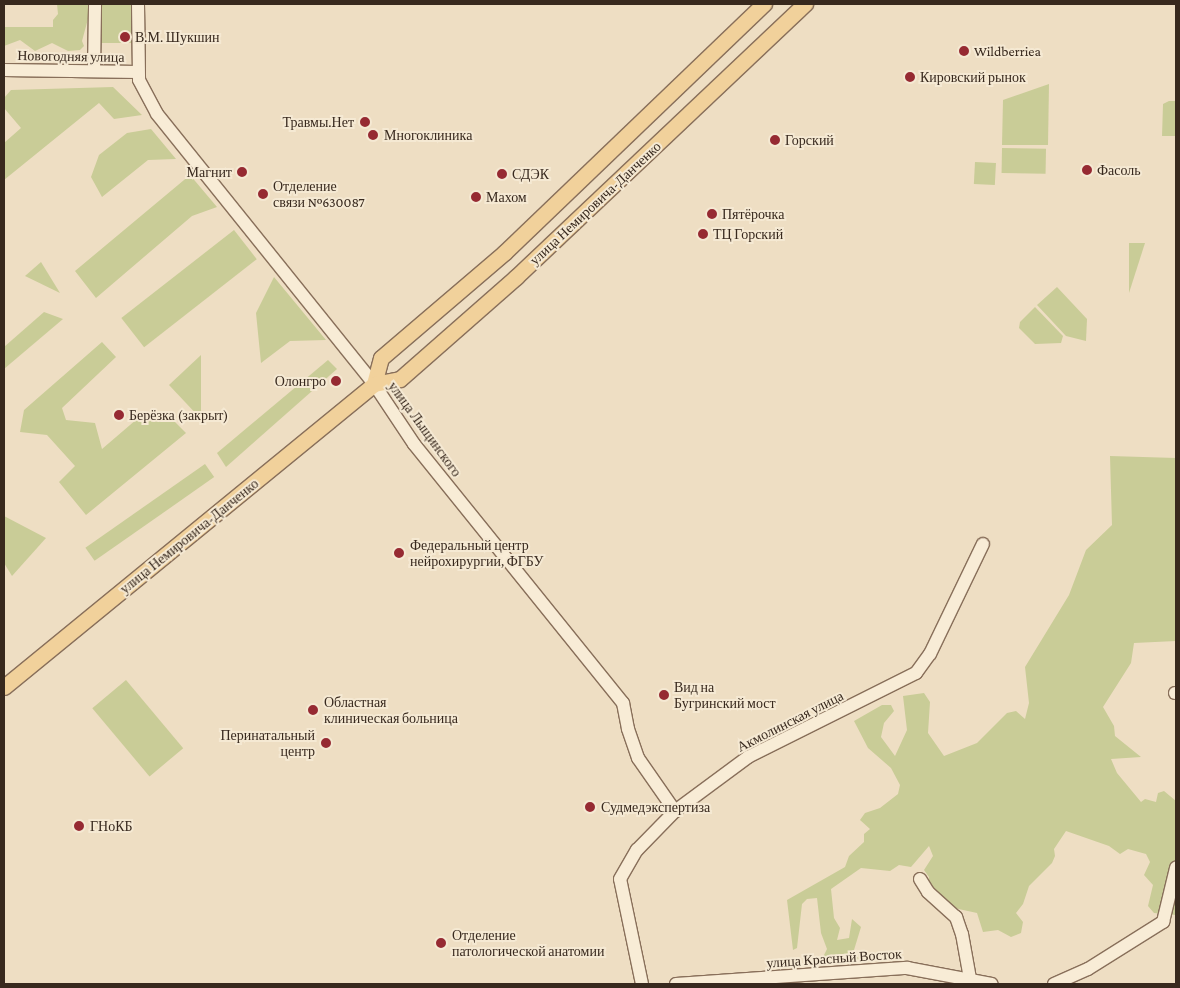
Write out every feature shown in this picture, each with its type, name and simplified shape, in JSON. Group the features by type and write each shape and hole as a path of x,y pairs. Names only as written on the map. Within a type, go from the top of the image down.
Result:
{"main road":[{"name":"улица Немировича-Данченко","path":"374,384 381,358 504,252 764,4"},
{"name":"улица Немировича-Данченко","path":"4,687 374,384 400,379 516,277 805,4"}],"street":[{"path":"94,71 95,4"},
{"name":"улица Лыщинского","path":"138,4 138,72 142,91 157,114 374,384 414,444 624,703 628,729 638,758 675,811"},
{"name":"Новогодняя улица","path":"4,70 138,72"},
{"name":"Акмолинская улица","path":"642,984 620,879 637,850 675,811 748,757 916,673 930,654 983,544"},
{"path":"1054,984 1088,970 1163,922 1176,868"},
{"path":"920,879 928,892 956,918 962,934 970,982"},
{"name":"улица Красный Восток","path":"676,984 907,968 970,982 992,984"}],"green space":[{"path":"57,4 92,4 82,41 84,46 80,50 68,51 52,43 35,51 20,40 4,46 4,27 53,27 53,20 58,14"},
{"path":"100,4 132,4 132,43 100,43"},
{"path":"1049,84 1048,145 1002,145 1003,100"},
{"path":"113,87 142,115 114,119 99,103 4,180 4,143 21,128 4,108 4,98 11,90"},
{"path":"1169,101 1176,101 1176,136 1162,136 1163,104"},
{"path":"151,129 176,159 148,160 102,197 91,177 99,155 127,133"},
{"path":"1002,148 1046,149 1046,174 1002,173"},
{"path":"975,162 996,163 995,185 974,184"},
{"path":"190,175 217,207 192,216 96,298 75,271"},
{"path":"234,230 257,259 144,347 121,318"},
{"path":"1129,243 1145,243 1129,293"},
{"path":"41,262 60,293 25,276"},
{"path":"274,277 326,340 290,341 261,363 256,313"},
{"path":"1057,287 1087,319 1086,341 1066,336 1037,305"},
{"path":"1035,307 1063,336 1061,343 1035,344 1019,328 1020,322"},
{"path":"44,312 63,319 4,369 4,347"},
{"path":"102,342 116,357 62,408 66,420 95,423 102,449 144,413 164,411 186,433 86,515 59,482 75,466 47,435 20,432 24,410"},
{"path":"201,355 201,419 169,385"},
{"path":"328,360 337,369 226,467 217,453"},
{"path":"1110,456 1176,458 1176,641 1134,643 1131,663 1103,707 1114,726 1115,736 1141,757 1111,759 1117,773 1141,802 1145,799 1156,802 1158,793 1164,791 1176,801 1176,915 1154,913 1148,906 1153,885 1144,875 1150,862 1146,854 1128,849 1120,854 1109,846 1066,831 1054,849 1055,856 1052,863 1029,886 1023,904 1016,913 1023,922 1021,933 1011,937 998,930 983,932 977,913 954,908 928,885 929,877 924,870 933,856 929,846 911,867 899,865 890,871 861,868 831,889 834,918 840,928 837,940 849,938 852,919 861,927 854,950 859,960 823,957 827,949 821,933 817,898 807,899 802,904 797,948 793,950 787,900 845,867 849,856 864,842 864,834 870,829 860,820 865,813 880,808 898,794 900,785 891,768 868,748 854,721 882,705 891,705 894,711 884,723 881,737 895,756 907,730 903,696 924,693 930,702 928,733 944,756 977,743 1007,713 1016,711 1025,719 1029,703 1025,667 1069,595 1086,550 1112,525"},
{"path":"205,464 214,477 95,561 85,548"},
{"path":"4,516 46,538 12,576 4,563"},
{"path":"126,680 183,748 150,776 92,708"}],"place":[{"name":"В.М. Шукшин","path":"125,37"},
{"name":"Wildberriea","path":"964,51"},
{"name":"Кировский рынок","path":"910,77"},
{"name":"Травмы.Нет","path":"365,122"},
{"name":"Многоклиника","path":"373,135"},
{"name":"Горский","path":"775,140"},
{"name":"Фасоль","path":"1087,170"},
{"name":"Магнит","path":"242,172"},
{"name":"СДЭК","path":"502,174"},
{"name":"Отделение связи №630087","path":"263,194"},
{"name":"Махом","path":"476,197"},
{"name":"Пятёрочка","path":"712,214"},
{"name":"ТЦ Горский","path":"703,234"},
{"name":"Олонгро","path":"336,381"},
{"name":"Берёзка (закрыт)","path":"119,415"},
{"name":"Федеральный центр нейрохирургии, ФГБУ","path":"399,553"},
{"name":"Вид на Бугринский мост","path":"664,695"},
{"name":"Областная клиническая больница","path":"313,710"},
{"name":"Перинатальный центр","path":"326,743"},
{"name":"Судмедэкспертиза","path":"590,807"},
{"name":"ГНоКБ","path":"79,826"},
{"name":"Отделение патологической анатомии","path":"441,943"}]}
